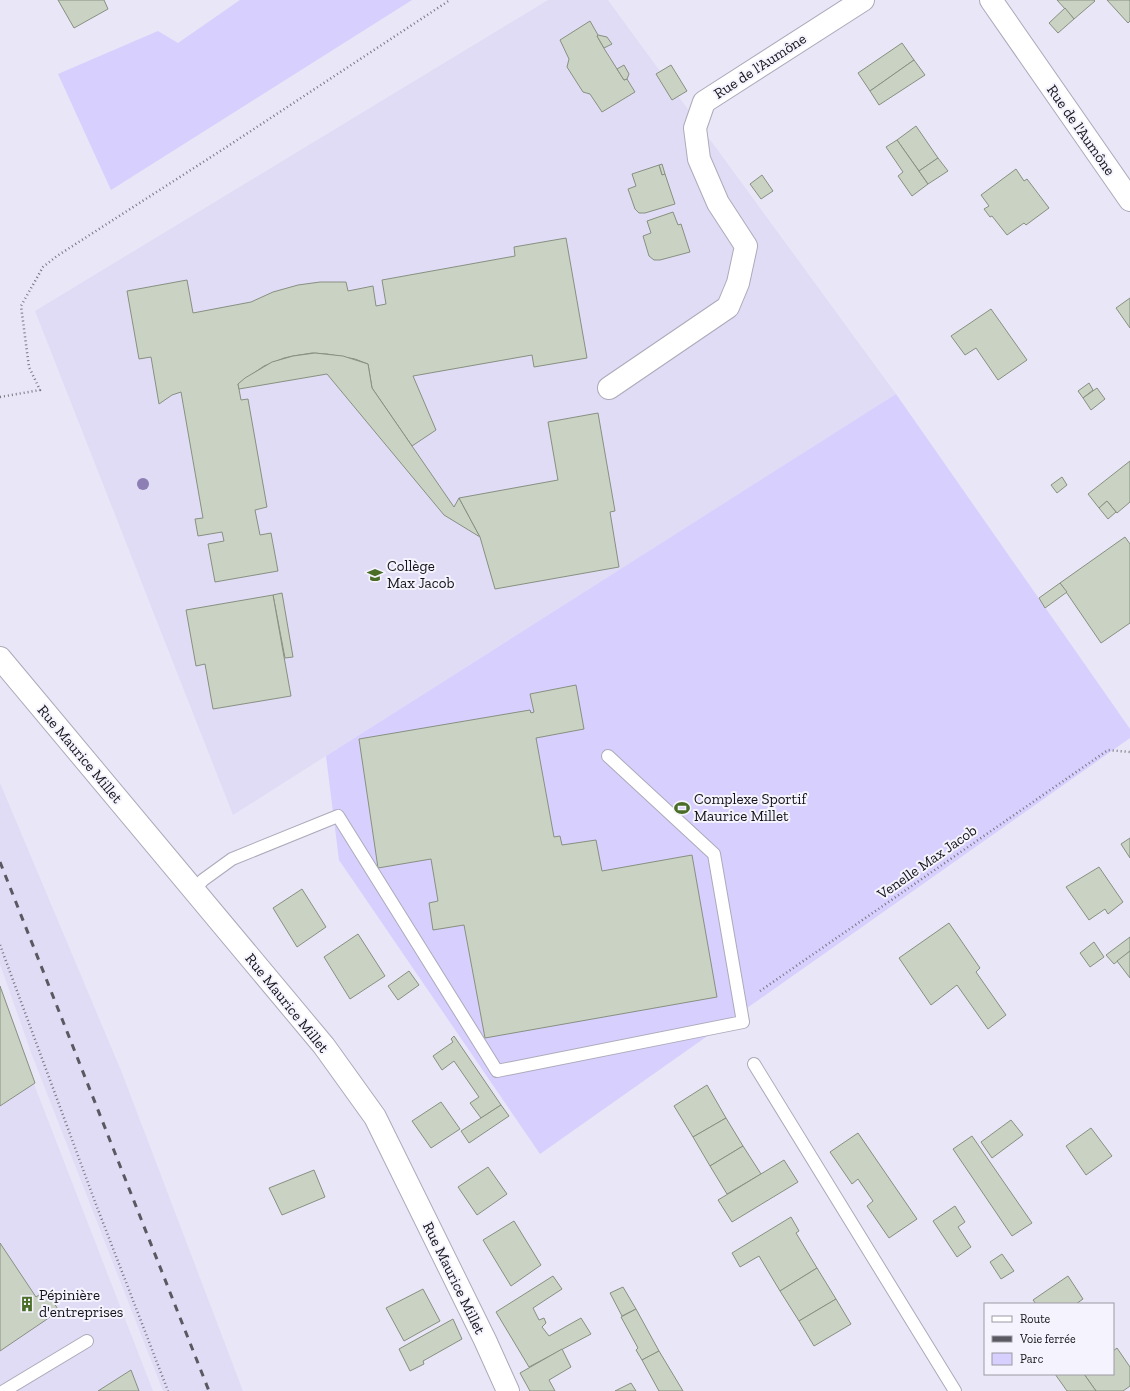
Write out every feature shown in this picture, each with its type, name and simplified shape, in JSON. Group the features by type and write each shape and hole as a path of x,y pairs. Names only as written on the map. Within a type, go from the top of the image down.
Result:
{"street":[{"name":"Rue de l'Aumône","path":"609,388 728,307 738,283 746,246 718,204 699,159 695,128 704,102 862,0"},
{"name":"Rue de l'Aumône","path":"991,0 1130,200"},
{"name":"Rue Maurice Millet","path":"0,658 324,1046 375,1117 485,1340 508,1391"}],"lane":[{"path":"194,890 203,880 232,859 338,816 497,1071 743,1022 714,854 608,756"},
{"path":"754,1064 955,1391"},
{"path":"4,1391 87,1341"}],"path":[{"path":"0,397 40,390 28,367 21,306 43,267 57,256 225,148 450,0"},
{"name":"Venelle Max Jacob","path":"740,1004 1108,750 1130,752"},
{"path":"0,945 97,1207 168,1391"}],"shaded area":[{"name":"Collège Max Jacob","path":"548,0 608,0 896,394 233,815 35,311"},
{"path":"0,783 122,1073 243,1391 163,1391 32,1055 0,964"},
{"path":"0,996 75,1190 153,1391 0,1391"}],"green space":[{"path":"240,0 412,0 111,190 58,74 158,31 178,43"},
{"name":"Complexe Sportif Maurice Millet","path":"896,394 1130,729 1130,738 540,1154 339,860 326,756"}],"building":[{"path":"58,0 104,0 108,9 74,28"},
{"path":"1057,0 1094,0 1095,1 1074,19"},
{"path":"1107,0 1130,0 1130,21 1128,23"},
{"path":"1065,8 1074,19 1058,33 1049,23"},
{"path":"590,21 605,50 624,80 627,79 635,92 602,112 590,94 583,92 567,67 569,59 560,40"},
{"path":"597,36 607,37 612,44 604,48"},
{"path":"902,43 914,60 870,91 858,73"},
{"path":"914,60 925,75 879,105 870,91"},
{"path":"624,65 629,74 627,79 624,80 617,69"},
{"path":"671,65 687,91 672,100 656,74"},
{"path":"916,126 938,158 919,171 897,140"},
{"path":"897,140 928,184 912,196 898,176 903,172 886,147"},
{"path":"938,158 948,171 928,184 919,171"},
{"path":"662,164 665,174 662,175 659,165"},
{"path":"659,165 662,175 665,174 675,204 645,213 639,213 635,209 628,189 636,186 632,174"},
{"path":"1016,169 1024,181 1027,179 1049,208 1026,225 1024,223 1007,235 992,216 990,217 984,209 989,206 981,195"},
{"path":"762,175 773,191 761,199 750,184"},
{"path":"673,212 678,225 681,224 690,252 660,260 654,260 649,256 643,236 651,233 647,221"},
{"path":"566,238 587,358 534,367 532,355 413,376 436,430 412,446 372,388 368,364 355,359 312,353 293,356 264,366 238,384 241,400 248,399 267,507 255,510 260,535 271,533 278,571 215,582 208,544 224,541 222,532 198,536 195,519 203,518 181,392 172,395 159,404 151,357 139,359 127,291 187,280 193,313 251,302 273,292 298,285 320,282 346,282 348,291 373,286 376,306 386,304 382,280 515,256 514,247"},
{"path":"1130,298 1130,328 1116,308"},
{"path":"991,309 1027,360 998,380 976,348 965,355 951,336"},
{"path":"315,353 343,356 368,364 372,388 454,507 459,498 480,537 444,515 327,374 239,389 238,384 245,378 272,362 293,356"},
{"path":"1089,383 1093,390 1083,398 1078,391"},
{"path":"1097,388 1105,399 1091,410 1083,398"},
{"path":"598,413 615,511 610,512 619,567 495,589 480,537 459,498 558,480 548,422"},
{"path":"1130,461 1130,502 1117,513 1107,501 1099,508 1088,494"},
{"path":"1062,477 1067,485 1057,493 1051,485"},
{"path":"1107,501 1116,512 1108,519 1099,508"},
{"path":"1125,537 1130,544 1130,623 1101,643 1060,583"},
{"path":"1060,583 1067,592 1045,608 1039,598"},
{"path":"282,593 293,657 285,658 273,595"},
{"path":"273,595 291,696 213,709 205,664 196,666 186,610"},
{"path":"576,685 584,729 536,738 554,837 560,836 562,845 596,840 602,871 692,855 717,997 485,1038 464,925 433,930 429,903 438,901 431,859 378,868 359,739 530,710 531,713 534,712 530,694"},
{"path":"1130,838 1130,858 1121,844"},
{"path":"1099,867 1123,902 1108,914 1105,909 1089,920 1066,887"},
{"path":"302,889 326,927 297,947 273,908"},
{"path":"949,923 980,968 976,972 1006,1015 988,1029 957,985 931,1005 899,958"},
{"path":"358,934 385,976 350,999 324,957"},
{"path":"1130,937 1130,951 1114,964 1106,955"},
{"path":"1094,942 1104,957 1090,967 1080,953"},
{"path":"1130,951 1130,978 1117,961"},
{"path":"409,971 419,985 398,1000 388,986"},
{"path":"0,986 35,1083 0,1106"},
{"path":"454,1036 501,1105 481,1118 470,1103 479,1097 454,1061 442,1070 433,1056 453,1042 451,1039"},
{"path":"707,1085 726,1118 693,1137 674,1106"},
{"path":"441,1102 460,1129 431,1148 412,1121"},
{"path":"501,1105 509,1116 469,1143 461,1131"},
{"path":"726,1118 743,1146 710,1166 693,1137"},
{"path":"1011,1120 1023,1135 992,1158 981,1142"},
{"path":"1091,1128 1112,1156 1086,1175 1066,1146"},
{"path":"858,1133 917,1219 889,1238 867,1206 873,1201 858,1179 852,1184 830,1152"},
{"path":"972,1136 1032,1223 1012,1236 953,1149"},
{"path":"743,1146 761,1174 727,1194 710,1166"},
{"path":"784,1160 798,1182 732,1222 718,1200"},
{"path":"488,1167 507,1194 477,1215 458,1187"},
{"path":"314,1170 325,1197 282,1215 269,1188"},
{"path":"955,1206 965,1222 958,1227 971,1247 957,1257 933,1221"},
{"path":"791,1217 799,1231 796,1233 817,1268 780,1291 759,1256 740,1267 732,1253"},
{"path":"514,1221 541,1265 511,1286 483,1240"},
{"name":"Pépinière d'entreprises","path":"0,1243 36,1297 46,1290 59,1311 0,1351"},
{"path":"1002,1254 1014,1271 1001,1279 990,1262"},
{"path":"817,1268 836,1299 799,1321 780,1291"},
{"path":"553,1276 562,1289 533,1308 539,1320 544,1318 546,1323 542,1327 549,1336 581,1318 591,1334 529,1367 496,1312"},
{"path":"1068,1276 1083,1299 1077,1303 1035,1303 1033,1300"},
{"path":"623,1287 636,1309 622,1316 610,1293"},
{"path":"423,1289 440,1321 404,1341 386,1308"},
{"path":"836,1299 851,1324 814,1346 799,1321"},
{"path":"636,1309 659,1351 642,1360 636,1350 638,1348 621,1317"},
{"path":"453,1319 462,1339 423,1361 424,1364 410,1371 399,1349"},
{"path":"1117,1348 1130,1367 1130,1386 1123,1391 1096,1391 1085,1375 1114,1375 1114,1350"},
{"path":"562,1349 571,1367 549,1380 555,1391 530,1391 520,1373"},
{"path":"659,1351 683,1391 659,1391 642,1360"},
{"path":"131,1370 139,1391 98,1391"},
{"path":"1056,1375 1085,1375 1096,1391 1067,1391"},
{"path":"631,1383 636,1391 615,1391"}],"railway":[{"path":"0,862 209,1391"}],"place":[{"name":"Collège Max Jacob","path":"375,575"},
{"name":"Complexe Sportif Maurice Millet","path":"682,808"},
{"name":"Pépinière d'entreprises","path":"27,1304"}]}
